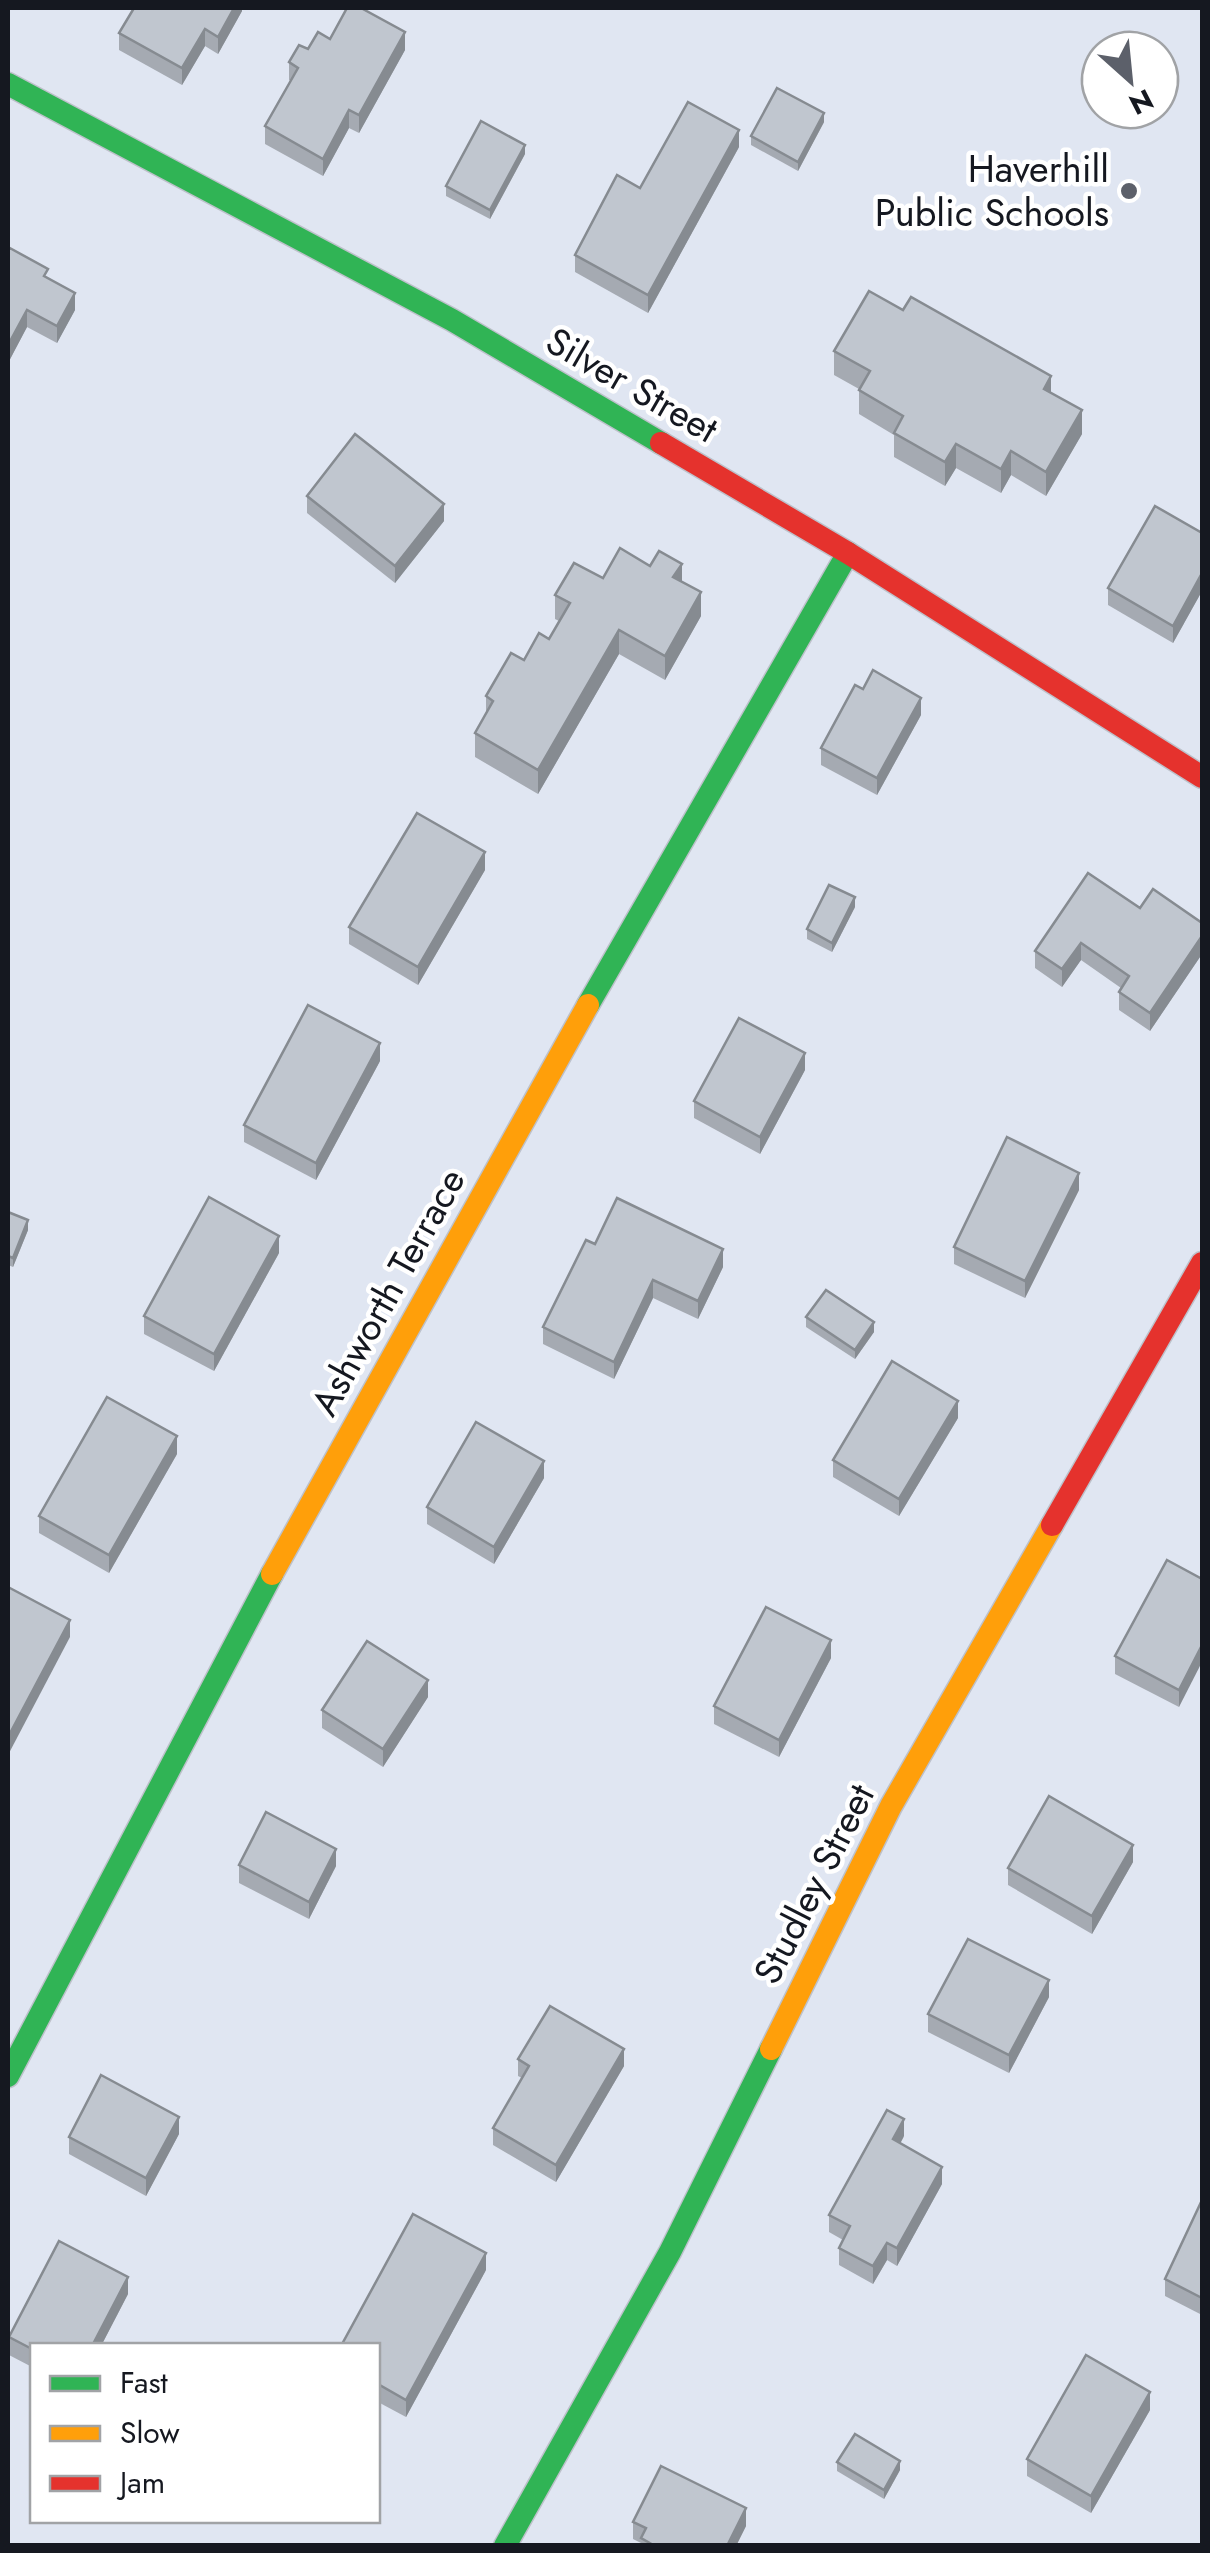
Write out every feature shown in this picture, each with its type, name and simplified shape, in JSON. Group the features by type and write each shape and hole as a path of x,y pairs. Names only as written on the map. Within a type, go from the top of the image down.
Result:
{"street":[{"name":"Silver Street","path":"8,84 452,320 848,553 1202,777"},
{"name":"Ashworth Terrace","path":"8,2076 296,1529 545,1080 848,553"},
{"name":"Studley Street","path":"505,2546 670,2252 892,1806 1202,1263"}],"building":[{"path":"134,8 234,8 218,37 205,29 182,68 119,33"},
{"path":"347,8 361,8 405,32 359,115 349,110 323,159 265,126 298,68 289,62 299,45 308,49 318,32 330,39"},
{"path":"777,88 824,113 798,162 751,136"},
{"path":"688,102 739,130 648,295 575,255 617,175 640,188"},
{"path":"481,121 525,145 490,210 446,186"},
{"path":"8,247 48,269 44,276 75,293 57,326 27,310 8,345"},
{"path":"869,291 903,310 911,297 1051,376 1044,389 1082,410 1046,472 1011,451 1001,469 956,444 945,462 894,433 903,416 859,390 870,371 834,351"},
{"path":"355,434 444,504 395,566 307,496"},
{"path":"1155,506 1202,533 1202,573 1173,626 1108,588"},
{"path":"620,548 650,566 659,551 682,564 673,577 701,592 665,656 619,630 538,770 475,733 493,701 486,696 511,653 524,660 539,633 549,639 570,603 555,595 574,563 603,578"},
{"path":"873,670 921,698 877,778 821,748 855,685 863,689"},
{"path":"417,813 485,852 418,967 349,927"},
{"path":"1088,873 1140,908 1153,889 1202,923 1202,936 1150,1013 1119,992 1129,976 1081,943 1062,969 1035,951"},
{"path":"829,885 855,897 832,943 807,929"},
{"path":"308,1005 380,1043 316,1163 244,1125"},
{"path":"739,1018 805,1053 760,1137 694,1101"},
{"path":"1007,1137 1079,1173 1025,1281 954,1247"},
{"path":"209,1197 279,1236 214,1354 144,1316"},
{"path":"617,1198 723,1249 698,1301 653,1280 614,1362 543,1327 586,1240 595,1244"},
{"path":"8,1212 28,1220 13,1258 8,1256"},
{"path":"826,1290 874,1322 855,1350 806,1317"},
{"path":"892,1361 958,1401 899,1499 833,1460"},
{"path":"107,1397 177,1436 109,1555 39,1516"},
{"path":"476,1422 544,1461 494,1547 427,1507"},
{"path":"1167,1560 1202,1579 1202,1645 1179,1690 1115,1656"},
{"path":"8,1587 70,1620 8,1737"},
{"path":"766,1607 831,1640 779,1740 714,1706"},
{"path":"367,1641 428,1680 383,1749 322,1710"},
{"path":"1049,1796 1133,1845 1092,1916 1008,1868"},
{"path":"266,1812 336,1849 309,1902 239,1865"},
{"path":"968,1939 1049,1980 1009,2055 928,2014"},
{"path":"550,2006 624,2049 556,2165 493,2128 529,2066 518,2059"},
{"path":"101,2075 179,2117 146,2178 69,2137"},
{"path":"887,2110 904,2119 893,2139 942,2167 897,2248 887,2243 873,2266 839,2248 850,2226 829,2215"},
{"path":"1202,2200 1202,2298 1165,2279"},
{"path":"413,2214 486,2253 406,2400 380,2385 380,2343 343,2343"},
{"path":"59,2241 128,2277 94,2343 30,2343 30,2348 9,2337"},
{"path":"1086,2355 1150,2392 1091,2496 1027,2459"},
{"path":"855,2434 900,2461 884,2490 837,2462"},
{"path":"661,2466 746,2508 727,2546 655,2546 641,2538 646,2528 633,2522"}],"traffic: fast":[{"path":"8,84 452,320 661,443"},
{"path":"588,1005 848,553"},
{"path":"8,2076 272,1574"},
{"path":"505,2546 670,2252 771,2049"}],"traffic: slow":[{"path":"272,1574 588,1005"},
{"path":"771,2049 891,1806 1052,1525"}],"traffic: jam":[{"path":"661,443 848,553 1202,777"},
{"path":"1052,1525 1202,1263"}],"place":[{"name":"Haverhill Public Schools","path":"1129,191"}]}
